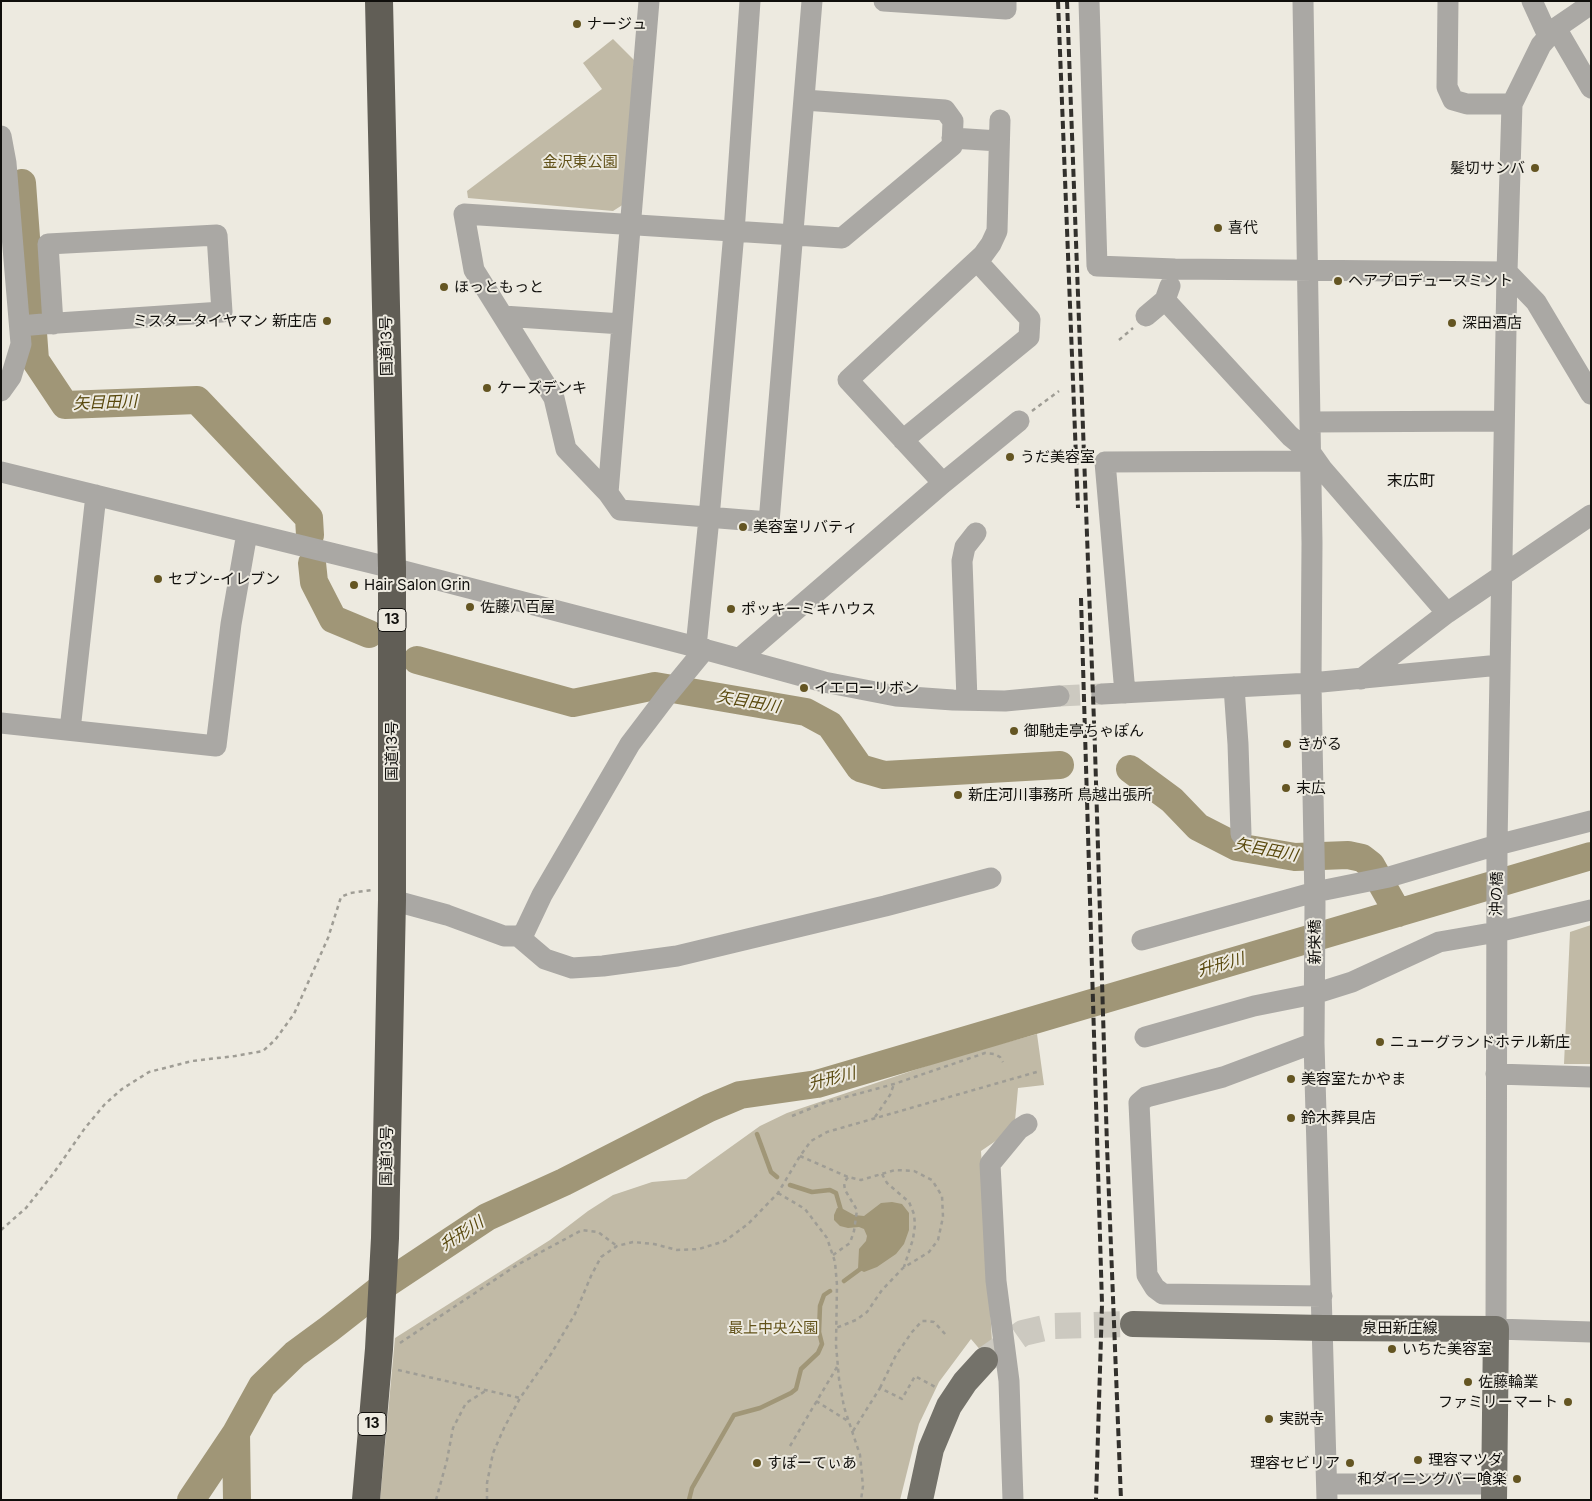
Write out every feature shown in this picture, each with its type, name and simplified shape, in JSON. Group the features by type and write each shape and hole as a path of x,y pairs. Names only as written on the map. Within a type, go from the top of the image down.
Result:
{"highway":[{"name":"国道13号","path":"366,1500 389,1346 385,1238 392,896 392,568 380,1"}],"main road":[{"name":"泉田新庄線","path":"1133,1324 1323,1328 1496,1328"},
{"path":"1494,1492 1496,1328"},
{"path":"920,1500 932,1449 949,1406 965,1382 984,1360"}],"street":[{"path":"608,493 649,1"},
{"path":"392,896 504,936 518,936 524,932 542,895 630,744 674,687 700,648 709,518 734,232 750,1"},
{"path":"804,100 945,110 953,121 952,146 842,238 793,236 464,214 474,270 554,398 566,449 608,493 620,510 769,522 793,236 812,1"},
{"path":"884,1 1006,10 1006,1"},
{"path":"1089,1 1097,266 1175,269 1507,272 1536,302 1591,394"},
{"name":"新栄橋","path":"1302,1 1307,270 1310,326 1311,683 1315,898 1314,1043 1327,1492"},
{"path":"1448,1 1447,87 1453,100 1467,104 1512,104 1540,45 1552,32 1591,4"},
{"path":"1532,1 1591,88"},
{"name":"沖の橋","path":"1496,1328 1497,850 1504,420 1512,104"},
{"path":"943,483 848,380 977,261 991,244 996,231 1000,120"},
{"path":"1,136 6,163 21,344 11,377 1,391"},
{"path":"952,138 1000,141"},
{"path":"20,326 222,312 217,235 48,244 48,324"},
{"path":"903,440 1029,337 1030,319 977,261"},
{"path":"1146,316 1165,300 1175,269"},
{"path":"1165,300 1323,470 1447,613"},
{"path":"503,316 622,324"},
{"path":"739,659 943,483 1025,417"},
{"path":"1310,422 1504,420"},
{"path":"1125,693 1105,462 1310,457"},
{"path":"1,472 392,568 824,682 896,696 1004,701 1059,696"},
{"path":"70,730 96,495"},
{"path":"1360,679 1447,613 1591,515"},
{"path":"1,724 216,746 231,624 247,533"},
{"path":"967,700 962,561 965,547 976,533"},
{"path":"1102,694 1311,683 1500,666"},
{"path":"1234,687 1241,834"},
{"path":"1142,940 1315,898 1366,882 1497,850 1591,821"},
{"path":"518,936 545,959 572,968 630,962 677,956 885,906 991,878"},
{"path":"1145,1037 1314,987 1352,982 1439,942 1497,932 1591,910"},
{"path":"1314,1043 1223,1077 1146,1098 1139,1103 1147,1275 1155,1288 1163,1294 1322,1296"},
{"path":"1496,1074 1591,1077"},
{"path":"1013,1500 1008,1381 996,1281 990,1164 1019,1129 1027,1124"},
{"path":"1496,1328 1591,1332"},
{"path":"1327,1492 1494,1492"}],"path":[{"path":"1025,417 1059,391"},
{"path":"1,1230 26,1208 54,1174 100,1110 122,1090 149,1072 171,1065 263,1051 275,1040 294,1014 328,938 341,897 350,893 374,890 392,896"},
{"path":"792,1116 824,1103 894,1084 985,1053 1000,1057 1003,1062"},
{"path":"488,1500 487,1482 493,1452 520,1398 551,1354 575,1314 591,1276 602,1257 617,1246 633,1242 654,1244 677,1250 699,1249 725,1241 748,1224 778,1192 811,1141 828,1132 1040,1071"},
{"path":"874,1118 890,1095 894,1084"},
{"path":"800,1156 848,1177 861,1180 895,1170 914,1171 932,1180 942,1196 943,1216 938,1240 929,1252 904,1268 882,1290 867,1312 856,1320 836,1328"},
{"path":"882,1174 887,1183 910,1202 914,1214 913,1239 904,1268"},
{"path":"833,1256 850,1243 854,1231 857,1212 855,1204 845,1190 844,1183 848,1177"},
{"path":"778,1192 805,1209 827,1238 835,1262 838,1365 844,1408 860,1455 863,1486 861,1500"},
{"path":"389,1346 517,1264 582,1230 598,1232 617,1246"},
{"path":"852,1432 880,1388 896,1355 922,1321 934,1322 946,1335"},
{"path":"790,1446 838,1365"},
{"path":"398,1370 520,1398"},
{"path":"880,1388 902,1399 915,1376 938,1389"},
{"path":"436,1500 447,1460 453,1428 466,1403 487,1390"},
{"path":"816,1401 849,1422"}],"green space":[{"name":"金沢東公園","path":"613,39 634,60 624,204 613,211 468,198 467,191 602,89 583,63"},
{"path":"1591,925 1591,1064 1564,1064 1570,932"},
{"name":"最上中央公園","path":"1037,1034 1044,1085 1018,1088 1015,1121 1000,1138 981,1151 993,1359 988,1359 971,1339 939,1382 919,1424 900,1500 380,1500 395,1338 550,1240 588,1211 613,1195 652,1182 686,1179 760,1126 787,1113 953,1057"}],"shaded area":[{"path":"892,1202 902,1204 909,1213 909,1230 904,1244 896,1254 877,1267 864,1272 858,1269 859,1249 866,1241 867,1236 864,1229 840,1226 834,1220 834,1215 837,1208 854,1215 864,1216 881,1203"}],"waterway":[{"name":"矢目田川","path":"22,183 35,360 65,405 197,400 309,518 310,535"},
{"name":"矢目田川","path":"312,563 314,582 333,619 369,634"},
{"name":"矢目田川","path":"417,660 573,703 655,686 806,712 830,725 860,768 884,775 1060,765"},
{"name":"矢目田川","path":"1130,769 1172,800 1198,827 1237,847 1295,857 1348,855 1362,858 1371,865 1398,913"},
{"name":"升形川","path":"191,1500 236,1433 262,1386 295,1354 389,1282 487,1217 564,1182 709,1108 740,1095 817,1084 1591,856"},
{"path":"757,1134 771,1172 777,1177"},
{"path":"790,1185 812,1192 830,1190 836,1193 842,1214"},
{"path":"844,1281 863,1267"},
{"path":"689,1500 692,1488 734,1415 760,1408 796,1389 801,1369 818,1353 822,1344 819,1332 820,1306 824,1295 830,1291"},
{"path":"236,1433 237,1500"}],"tunnel":[{"path":"1059,696 1102,694"},
{"path":"986,1359 1023,1333 1053,1326 1133,1324"}],"railway":[{"path":"1058,1 1078,508"},
{"path":"1067,1 1121,1500"},
{"path":"1081,598 1102,1304 1096,1500"}],"place":[{"name":"ナージュ","path":"577,24"},
{"name":"髪切サンバ","path":"1535,168"},
{"name":"喜代","path":"1218,228"},
{"name":"ヘアプロデュースミント","path":"1338,281"},
{"name":"ほっともっと","path":"444,287"},
{"name":"ミスタータイヤマン 新庄店","path":"327,321"},
{"name":"深田酒店","path":"1452,323"},
{"name":"ケーズデンキ","path":"487,388"},
{"name":"うだ美容室","path":"1010,457"},
{"name":"美容室リバティ","path":"743,527"},
{"name":"セブン-イレブン","path":"158,579"},
{"name":"Hair Salon Grin","path":"354,585"},
{"name":"佐藤八百屋","path":"470,607"},
{"name":"ポッキーミキハウス","path":"731,609"},
{"name":"イエローリボン","path":"804,688"},
{"name":"御馳走亭ちゃぽん","path":"1014,731"},
{"name":"きがる","path":"1287,744"},
{"name":"末広","path":"1286,788"},
{"name":"新庄河川事務所 鳥越出張所","path":"958,795"},
{"name":"ニューグランドホテル新庄","path":"1380,1042"},
{"name":"美容室たかやま","path":"1291,1079"},
{"name":"鈴木葬具店","path":"1291,1118"},
{"name":"いちた美容室","path":"1392,1349"},
{"name":"佐藤輪業","path":"1468,1382"},
{"name":"ファミリーマート","path":"1568,1402"},
{"name":"実説寺","path":"1269,1419"},
{"name":"理容マツダ","path":"1418,1460"},
{"name":"すぽーてぃあ","path":"757,1463"},
{"name":"理容セビリア","path":"1350,1463"},
{"name":"和ダイニングバー喰楽","path":"1517,1479"}],"district":[{"name":"末広町","path":"1411,481"}]}
